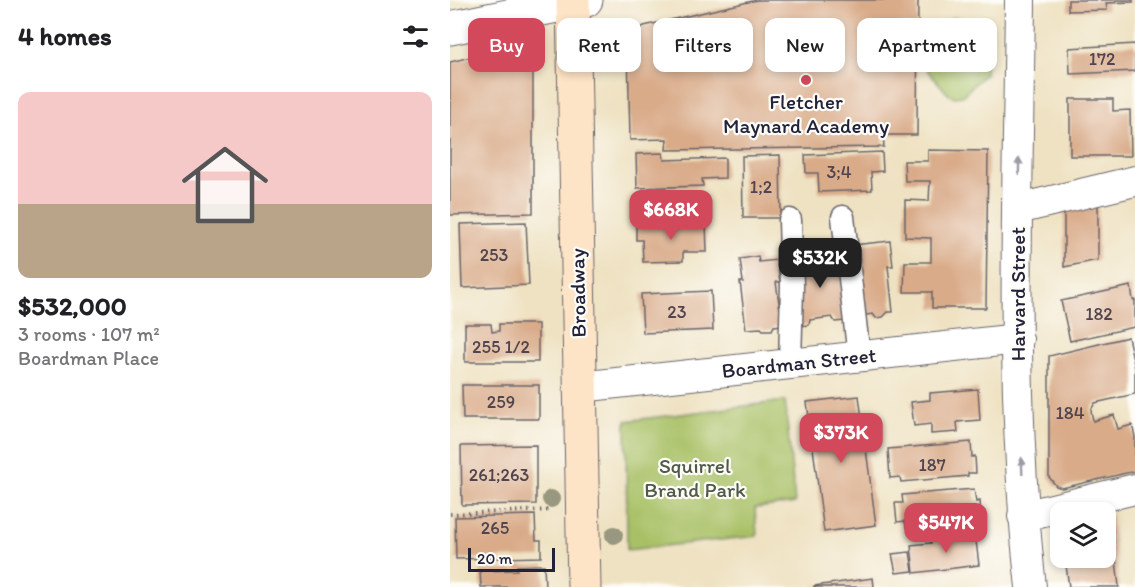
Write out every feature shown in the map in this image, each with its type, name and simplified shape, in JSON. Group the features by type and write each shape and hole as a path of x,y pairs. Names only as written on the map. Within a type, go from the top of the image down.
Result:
{"main road":[{"name":"Broadway","path":"577,1 584,587"}],"street":[{"name":"Harvard Street","path":"1020,0 1018,339 1023,516 1031,587"},
{"path":"450,28 577,1"},
{"path":"1018,209 1135,181"},
{"path":"843,217 859,357"},
{"path":"790,220 792,286 790,364"},
{"name":"Boardman Street","path":"580,387 1018,339"},
{"path":"1023,516 1135,489"}],"path":[{"path":"450,514 555,510"}],"green space":[{"path":"929,72 985,72 962,96 954,97 948,94"},
{"name":"Squirrel Brand Park","path":"785,401 795,503 755,508 757,536 627,550 626,421"}],"building":[{"path":"757,0 918,0 918,18 857,18 857,72 917,72 917,135 883,135 884,147 666,150 667,139 630,140 629,72 641,72 641,28 644,26 653,24 653,72 753,72 753,18 679,18"},
{"path":"1068,0 1133,0 1133,2 1106,3 1107,10 1068,11"},
{"path":"1135,44 1135,71 1070,74 1069,48"},
{"path":"468,58 468,72 533,72 533,213 450,215 450,62"},
{"path":"1070,99 1113,99 1113,111 1130,110 1131,156 1070,156"},
{"path":"928,150 988,151 986,308 932,308 932,292 904,292 905,262 931,262 931,238 905,237 905,200 929,201 930,181 905,181 904,161 928,161"},
{"path":"882,152 883,171 871,172 872,190 819,192 818,173 806,173 805,155"},
{"path":"663,153 664,160 725,158 725,178 702,179 703,186 637,188 636,154"},
{"path":"780,155 781,218 743,218 742,156"},
{"path":"1098,203 1098,260 1064,267 1064,211"},
{"path":"526,222 529,285 462,288 460,224"},
{"path":"706,223 707,252 683,252 683,261 643,262 642,240 636,240 636,225"},
{"path":"890,241 893,266 888,266 893,312 876,318 873,314 860,316 853,245"},
{"path":"830,251 834,274 842,273 844,321 835,322 832,317 810,320 809,325 800,326 799,254"},
{"path":"758,256 759,262 777,260 780,282 776,282 782,325 774,326 772,330 746,329 740,282 743,282 740,259"},
{"path":"1131,286 1133,300 1135,300 1135,327 1070,341 1061,301"},
{"path":"711,291 713,330 643,333 641,294"},
{"path":"465,324 491,324 492,332 499,331 499,324 538,324 538,362 465,362"},
{"path":"1128,337 1135,368 1135,394 1095,403 1091,410 1093,421 1114,415 1118,429 1132,425 1135,436 1135,471 1062,488 1056,486 1049,477 1049,356"},
{"path":"462,385 539,385 539,419 463,419"},
{"path":"978,389 980,420 957,422 958,432 931,434 931,424 914,426 911,402 930,400 930,393"},
{"path":"859,396 876,525 824,532 807,402"},
{"path":"971,442 976,473 968,473 968,476 901,482 900,477 890,478 888,449"},
{"path":"536,445 536,504 462,505 461,446"},
{"path":"974,489 976,502 980,501 981,520 906,527 905,521 897,522 895,503 903,503 902,495"},
{"path":"535,515 536,540 541,540 541,557 456,559 455,517"},
{"path":"975,533 979,565 914,573 911,545 931,543 930,539"},
{"path":"910,552 913,571 896,573 892,554"},
{"path":"1116,560 1119,587 1069,587 1066,568 1116,568"},
{"path":"544,565 545,587 481,587 480,571 517,570 517,566"},
{"path":"873,578 874,587 814,587 814,586"}],"place":[{"name":"Fletcher Maynard Academy","path":"806,80"}]}
